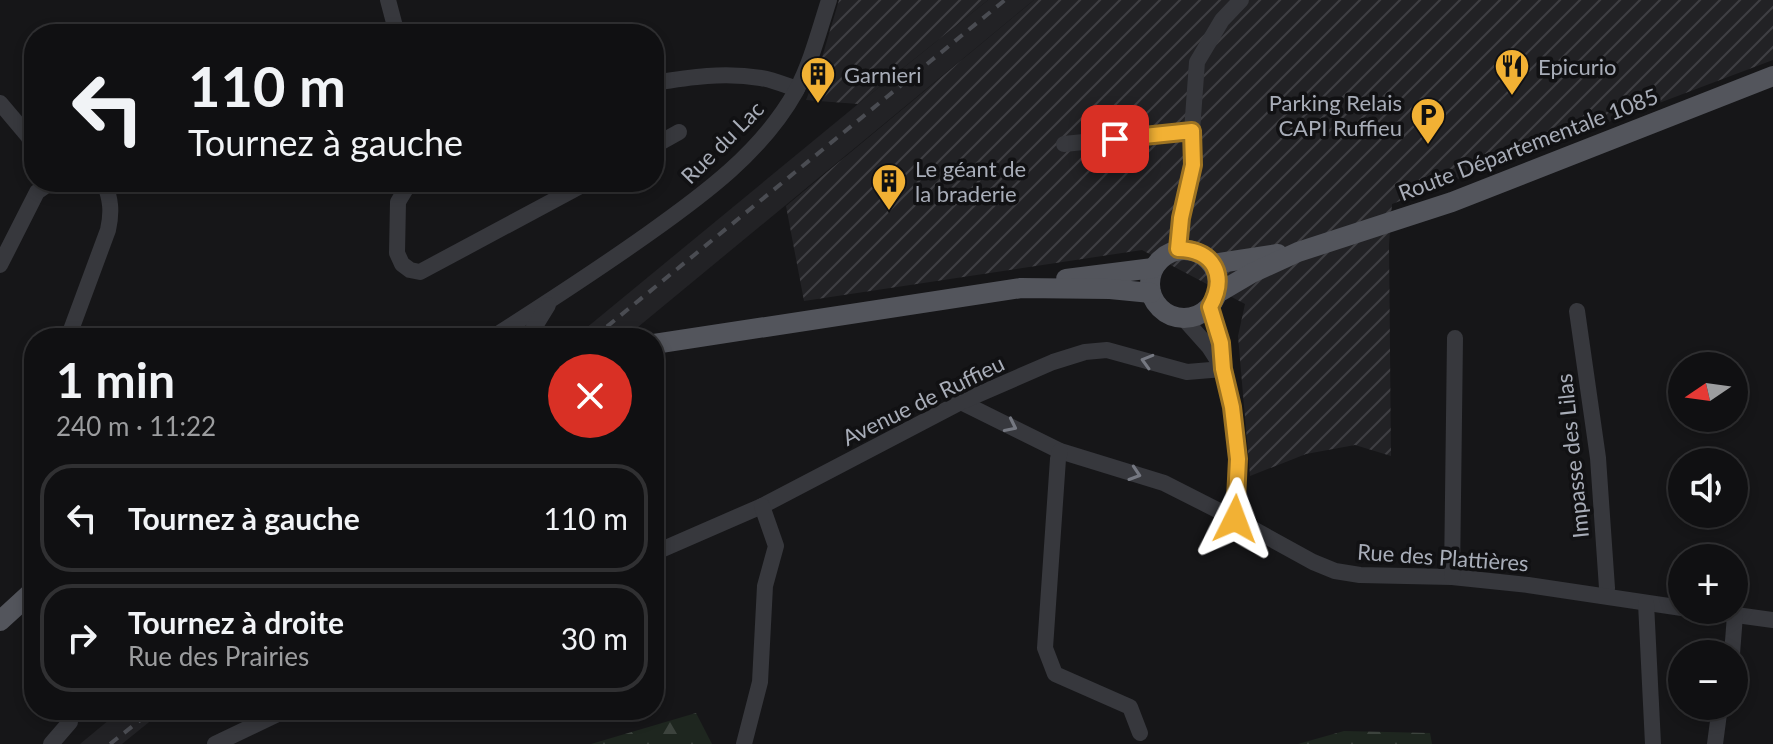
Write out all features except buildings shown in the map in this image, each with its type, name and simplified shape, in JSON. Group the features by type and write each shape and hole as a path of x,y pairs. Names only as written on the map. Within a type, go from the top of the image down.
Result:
{"main road":[{"name":"Route Départementale 1085","path":"1298,252 1452,202 1773,76"},
{"path":"1214,300 1219,278 1213,264 1204,255 1178,249 1159,259 1153,268 1151,293 1158,306 1169,315 1184,319 1198,316 1214,300 1252,273 1298,252"},
{"path":"1213,264 1298,252"},
{"path":"664,343 1153,268"},
{"path":"1021,288 1110,289 1151,293"},
{"path":"0,621 24,599"}],"street":[{"path":"388,0 394,24"},
{"name":"Rue du Lac","path":"507,328 597,270 705,192 759,142 797,89 829,0"},
{"path":"1178,249 1181,218 1193,165 1197,62 1212,34 1241,0"},
{"path":"664,81 696,75 730,75 762,78 797,89"},
{"path":"0,103 24,131"},
{"path":"1064,144 1192,131"},
{"path":"664,140 679,132"},
{"path":"0,265 37,192"},
{"path":"72,328 108,230 111,214 108,192"},
{"path":"404,192 398,202 397,253 402,264 420,272 569,192"},
{"name":"Rue du Lac","path":"534,328 551,300"},
{"path":"1214,300 1238,459 1235,519"},
{"name":"Impasse des Lilas","path":"1577,311 1598,458 1607,588 1605,596"},
{"path":"1184,319 1209,347 1223,369"},
{"path":"1452,577 1455,338"},
{"name":"Avenue de Ruffieu","path":"664,549 762,506 961,402 1053,362 1085,352 1107,350 1187,372 1223,369"},
{"name":"Rue des Plattières","path":"961,402 1060,451 1164,483 1335,571 1360,575 1452,577 1668,606"},
{"path":"1060,451 1045,648 1055,674 1130,707 1140,733"},
{"path":"744,744 760,682 765,586 776,546 762,506"},
{"path":"1646,603 1653,744"},
{"path":"1748,617 1773,620"},
{"path":"215,744 265,720"},
{"path":"1715,744 1718,720"},
{"path":"51,744 70,722"}],"shaded area":[{"path":"839,0 988,0 858,104 806,100"},
{"path":"988,0 1034,0 637,328 586,328"},
{"path":"1034,0 1773,0 1773,60 1392,204 1389,245 1391,456 1355,445 1306,454 1250,476 1238,336 1245,304 1142,250 804,301 786,206"},
{"path":"109,720 152,720 122,744 80,744"}],"green space":[{"path":"696,713 712,744 591,744"},
{"path":"1344,731 1430,733 1432,744 1298,744"}],"railway":[{"path":"605,328 1005,0"},
{"path":"110,744 140,720"}],"place":[{"name":"Epicurio","path":"1512,97"},
{"name":"Garnieri","path":"818,105"},
{"name":"Parking Relais CAPI Ruffieu","path":"1428,146"},
{"name":"Le géant de la braderie","path":"889,212"}],"route":[{"path":"1115,139 1192,131 1193,165 1181,218 1178,249 1204,255 1213,264 1219,278 1218,293 1210,307 1221,343 1223,369 1232,407 1238,459 1235,519"}]}
